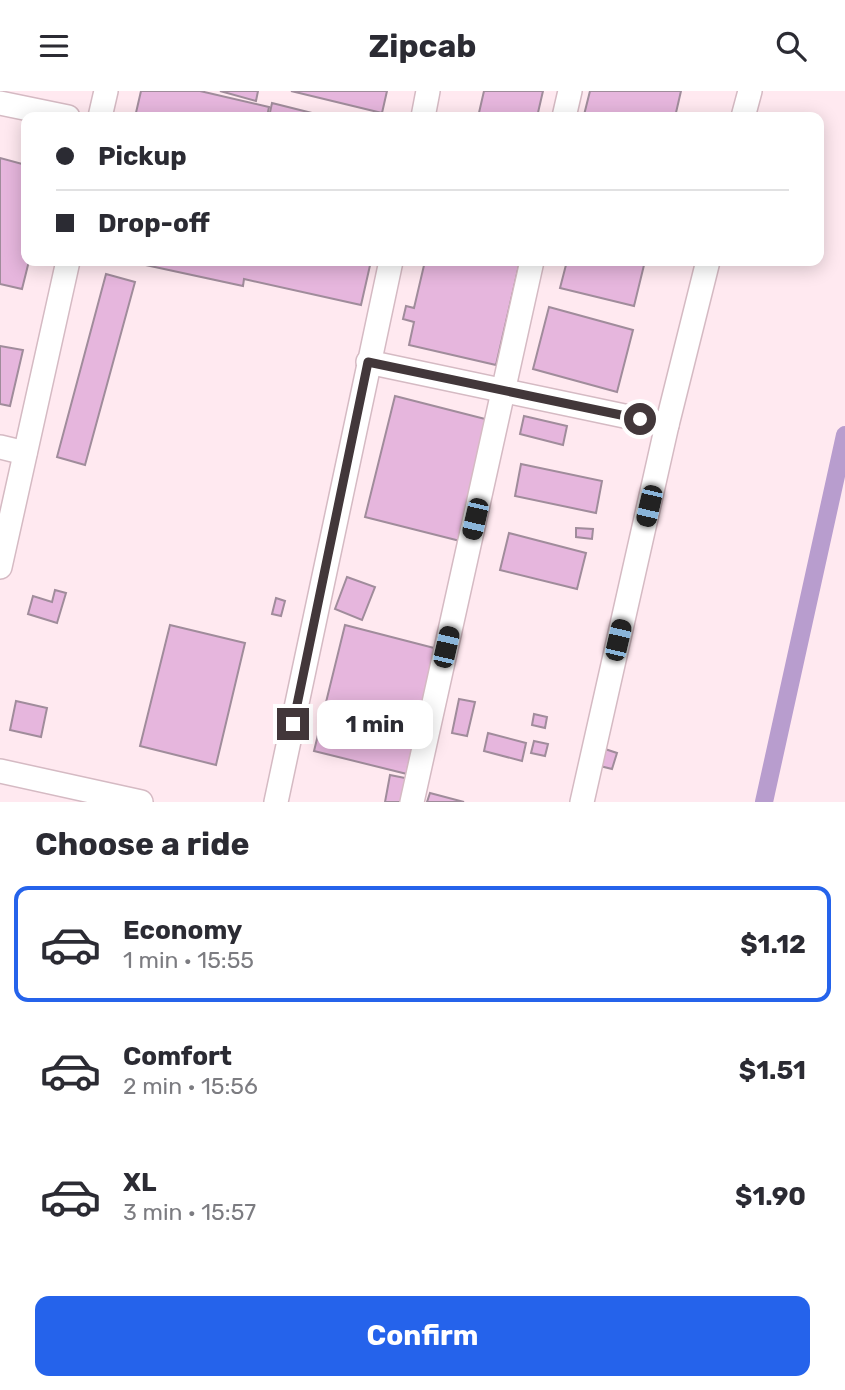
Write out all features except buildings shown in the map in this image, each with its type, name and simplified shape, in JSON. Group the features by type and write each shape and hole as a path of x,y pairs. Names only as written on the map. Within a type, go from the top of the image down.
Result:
{"street":[{"path":"101,112 106,91"},
{"path":"424,112 428,91"},
{"path":"565,112 570,91"},
{"path":"744,112 750,91"},
{"path":"0,103 44,112"},
{"path":"0,567 67,266"},
{"path":"276,802 390,266"},
{"path":"412,802 531,266"},
{"path":"582,802 667,425 707,266"},
{"path":"368,362 667,425"},
{"path":"0,447 25,453"},
{"path":"0,771 141,802"}],"waterway":[{"path":"764,802 845,435"}],"route":[{"path":"293,724 368,362 640,419"}]}
